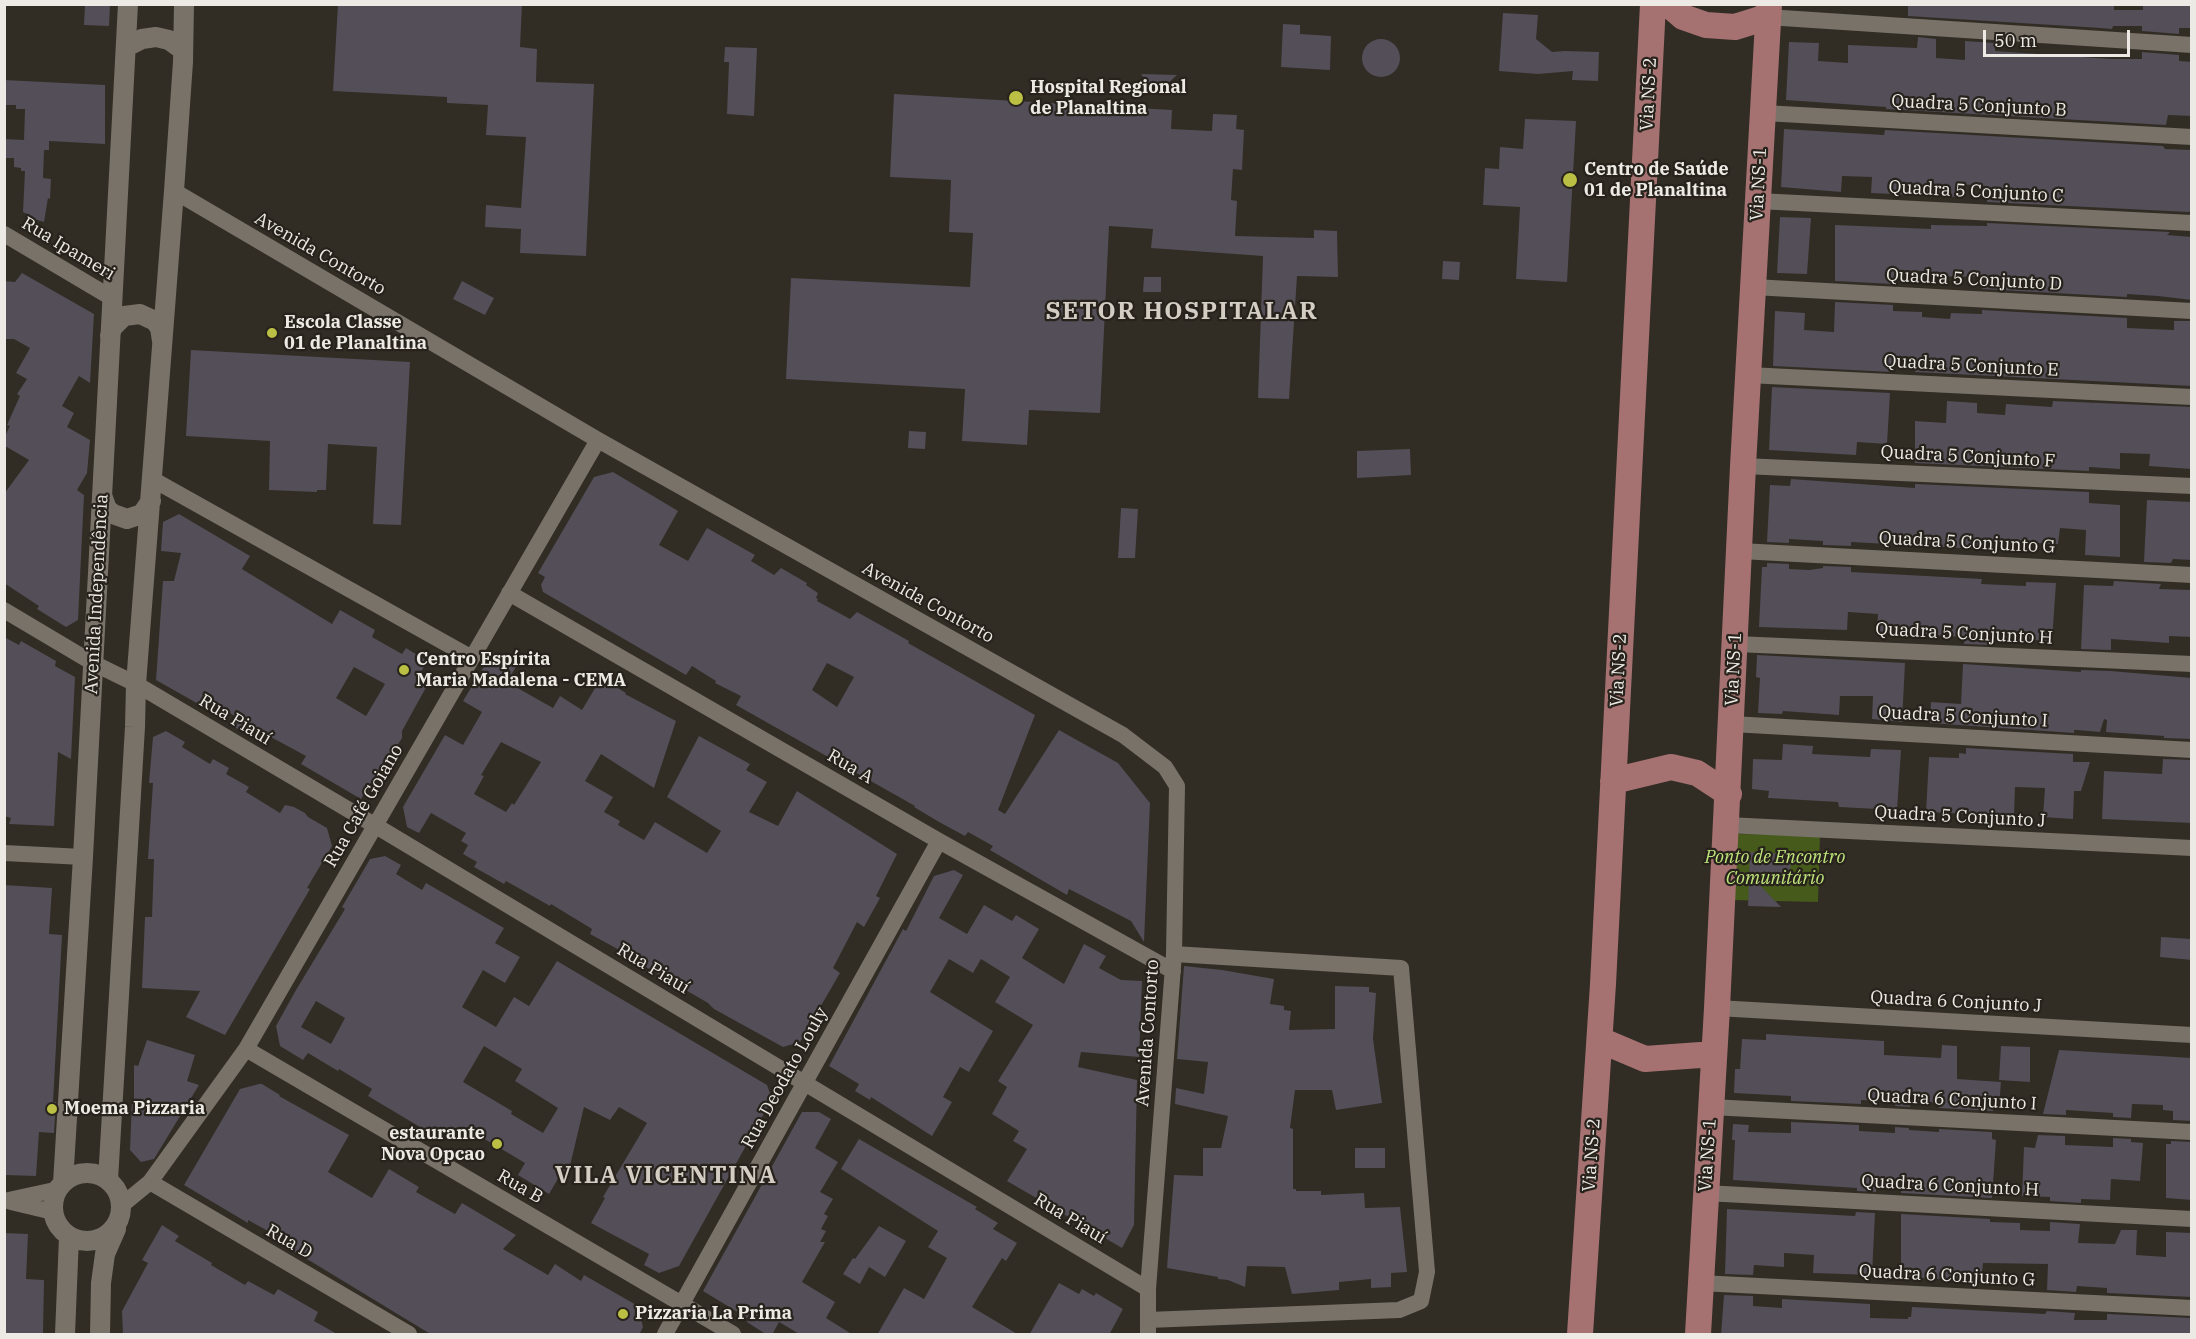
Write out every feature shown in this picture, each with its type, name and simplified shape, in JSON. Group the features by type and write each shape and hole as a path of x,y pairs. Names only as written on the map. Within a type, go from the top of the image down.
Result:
{"main road":[{"name":"Via NS-2","path":"1580,1335 1600,1040 1653,4"},
{"path":"1668,4 1683,17 1706,25 1735,27 1768,11"},
{"name":"Via NS-1","path":"1698,1335 1729,794 1743,466 1768,11"},
{"path":"1613,781 1671,767 1697,773 1729,794"},
{"path":"1600,1040 1645,1059 1714,1054"}],"street":[{"name":"Avenida Independência","path":"61,1186 83,857 128,4"},
{"path":"108,1180 136,684 174,191 184,4"},
{"path":"1768,11 2192,45"},
{"path":"126,47 142,39 156,37 169,40 183,50"},
{"name":"Quadra 5 Conjunto B","path":"1764,113 2192,137"},
{"name":"Avenida Contorto","path":"174,191 598,440 1123,735 1165,767 1177,786 1174,954 1148,1328"},
{"name":"Quadra 5 Conjunto C","path":"1758,201 2192,223"},
{"name":"Rua Ipameri","path":"4,234 112,298"},
{"name":"Quadra 5 Conjunto D","path":"1754,287 2192,311"},
{"path":"110,336 117,321 132,314 140,314 155,321 160,328 162,344"},
{"name":"Quadra 5 Conjunto E","path":"1748,375 2192,396"},
{"name":"Rua Café Goiano","path":"122,1206 150,1182 246,1049 598,440"},
{"name":"Quadra 5 Conjunto F","path":"1743,466 2192,486"},
{"path":"152,479 472,658"},
{"path":"102,495 103,502 113,514 128,519 142,513 151,501"},
{"name":"Quadra 5 Conjunto G","path":"1740,551 2192,575"},
{"name":"Rua A","path":"509,594 939,841 1173,971"},
{"path":"4,610 93,663"},
{"name":"Quadra 5 Conjunto H","path":"1736,644 2192,664"},
{"name":"Rua Piauí","path":"93,663 136,684 376,826 1149,1289"},
{"name":"Quadra 5 Conjunto I","path":"1732,724 2192,750"},
{"name":"Quadra 5 Conjunto J","path":"1727,825 2192,849"},
{"name":"Rua Deodato Louly","path":"665,1335 939,841"},
{"path":"4,853 83,857"},
{"path":"1148,1328 1399,1310 1422,1301 1427,1272 1401,968 1174,954"},
{"name":"Quadra 6 Conjunto J","path":"1717,1008 2192,1035"},
{"name":"Rua B","path":"246,1049 682,1305"},
{"name":"Quadra 6 Conjunto I","path":"1711,1107 2192,1132"},
{"path":"53,1212 4,1201 61,1186 77,1175 93,1173 108,1180 118,1191 122,1206 117,1226 105,1254 101,1283 100,1335"},
{"name":"Rua D","path":"150,1182 409,1335"},
{"path":"61,1186 54,1196 53,1212 58,1226 69,1237 86,1242 104,1238 117,1226"},
{"name":"Quadra 6 Conjunto H","path":"1706,1192 2192,1219"},
{"path":"65,1335 69,1237"},
{"name":"Quadra 6 Conjunto G","path":"1700,1282 2192,1308"},
{"path":"682,1305 733,1335"}],"green space":[{"name":"Ponto de Encontro Comunitário","path":"1734,834 1820,835 1818,902 1731,900"}],"building":[{"path":"85,4 110,4 109,26 84,25"},
{"path":"338,4 522,4 520,47 537,49 536,82 594,84 586,256 520,253 521,229 485,227 486,205 521,208 526,137 486,135 488,105 447,103 447,97 333,91"},
{"path":"1908,4 2114,4 2114,10 2143,10 2143,4 2192,4 2192,28 2179,28 2179,34 2142,31 2142,26 2113,26 2112,29 1908,16"},
{"path":"1503,13 1538,15 1536,39 1552,52 1599,52 1598,81 1572,80 1573,71 1538,74 1499,71"},
{"path":"1283,24 1300,25 1300,34 1331,36 1330,70 1281,67"},
{"path":"1918,37 1936,39 1936,58 1965,60 1965,41 1995,43 1995,51 2111,59 2142,59 2142,52 2179,55 2179,61 2192,62 2192,116 2168,115 2166,125 1886,109 1886,107 1786,100 1789,42 1819,43 1818,61 1848,63 1848,45 1917,48"},
{"path":"1381,39 1395,44 1400,58 1395,72 1381,77 1367,72 1362,58 1367,44"},
{"path":"725,47 757,48 754,116 727,114 729,62 724,62"},
{"path":"1141,74 1177,75 1156,94"},
{"path":"4,80 105,85 105,144 49,141 49,150 44,150 43,178 51,179 50,199 48,198 44,222 27,217 27,214 23,212 25,171 14,167 14,158 4,158 4,139 24,140 25,109 16,109 16,105 4,105"},
{"path":"894,94 1172,110 1171,129 1212,131 1213,114 1237,115 1236,129 1244,130 1242,170 1233,169 1231,200 1237,201 1235,236 1314,238 1314,230 1337,231 1338,277 1297,276 1289,399 1258,398 1263,256 1151,248 1153,229 1109,226 1100,413 1029,410 1027,445 962,441 965,389 786,379 791,278 970,287 973,233 949,232 951,180 890,177"},
{"path":"1525,119 1576,121 1567,282 1516,279 1520,207 1483,205 1485,168 1499,169 1500,147 1523,149"},
{"path":"1784,129 1884,135 1885,130 2163,146 2165,149 2192,150 2192,210 2189,212 1987,202 1987,186 1959,184 1958,197 1871,193 1872,177 1842,176 1841,192 1781,187"},
{"path":"1780,217 1811,218 1807,274 1777,273"},
{"path":"1987,223 2170,232 2167,235 2192,237 2192,300 2127,294 2127,297 1982,289 1982,277 1925,276 1925,271 1895,270 1893,284 1835,281 1835,225 1931,229 1931,225 1987,226"},
{"path":"1443,261 1460,262 1459,280 1442,279"},
{"path":"22,273 94,314 90,383 79,376 62,406 74,413 67,427 90,440 87,473 77,490 84,495 78,620 66,627 37,609 39,606 4,583 4,494 29,460 5,446 5,436 10,426 7,425 20,396 17,394 27,379 16,373 30,348 14,339 4,339 4,281 15,282"},
{"path":"1144,277 1161,277 1161,292 1143,292"},
{"path":"462,281 494,298 485,315 453,299"},
{"path":"1835,302 1893,305 1893,311 1922,312 1922,317 1950,319 1951,313 1982,314 1982,310 2127,318 2127,328 2174,330 2174,321 2192,321 2192,386 1915,372 1915,357 1893,356 1892,372 1773,366 1775,311 1805,313 1804,330 1834,332"},
{"path":"191,350 410,362 401,525 373,524 377,447 328,444 326,490 317,490 317,492 269,490 270,441 186,436"},
{"path":"1772,387 1890,393 1887,444 1857,442 1856,455 1769,450"},
{"path":"1947,401 1977,403 1977,413 2005,415 2006,404 2052,407 2053,401 2192,407 2192,469 2149,466 2150,454 2120,453 2120,469 2089,467 2089,471 1915,463 1915,421 1946,423"},
{"path":"909,431 926,432 925,449 908,448"},
{"path":"1410,449 1411,475 1357,478 1357,451"},
{"path":"613,472 678,511 659,545 688,561 707,528 755,555 751,561 774,575 781,568 807,583 806,585 818,593 817,601 850,619 857,612 1035,715 998,810 1005,814 1059,730 1118,763 1150,803 1144,942 1131,921 1069,889 1067,895 990,850 993,846 968,832 965,836 939,822 915,806 736,705 741,696 715,683 716,681 692,666 686,675 543,592 541,585 545,577 538,573 594,477","holes":["827,663 854,677 837,707 812,690"]},
{"path":"1791,479 1915,488 1915,484 2089,492 2089,503 2120,505 2120,557 2085,555 2086,530 2060,528 2058,544 1999,541 1999,550 1851,542 1851,546 1823,545 1823,541 1789,539 1789,543 1767,542 1770,485 1790,486"},
{"path":"2147,500 2192,502 2192,560 2173,559 2171,563 2144,562"},
{"path":"1121,508 1138,509 1135,558 1118,558"},
{"path":"179,514 250,556 242,569 332,624 340,610 375,630 372,637 402,654 406,648 427,661 419,676 429,682 402,731 402,738 388,761 385,759 361,799 301,764 306,756 269,736 262,743 231,725 238,718 206,699 202,706 156,680 163,581 174,581 181,553 161,551 163,522","holes":["354,667 385,684 366,716 336,698"]},
{"path":"1767,563 1789,564 1789,569 1809,570 1823,568 1823,566 1851,567 1851,572 1982,579 1981,584 2026,586 2026,582 2056,583 2052,641 1993,638 1993,645 1964,644 1965,637 1877,632 1878,614 1848,612 1847,630 1759,627 1762,567 1767,567"},
{"path":"2114,581 2161,584 2159,589 2192,590 2192,637 2169,636 2169,643 2111,639 2111,650 2081,649 2084,585 2113,586"},
{"path":"4,637 19,645 21,641 56,661 55,666 75,677 71,759 58,752 54,826 9,824 11,818 4,816"},
{"path":"493,652 517,665 507,682 553,708 560,696 582,710 601,678 625,694 676,721 654,788 601,754 585,781 613,797 604,812 620,821 618,825 644,840 655,822 707,853 721,831 667,797 699,736 750,764 746,770 767,782 749,812 778,826 797,791 897,854 876,896 880,898 864,927 857,922 833,968 840,973 800,1042 783,1047 714,1009 708,1003 646,967 647,965 590,934 592,929 551,904 550,906 506,881 504,884 474,867 477,862 463,854 468,845 461,841 466,833 431,813 419,833 407,827 403,807 445,735 463,745 482,712 463,701","holes":["501,742 541,762 514,805 512,803 506,812 474,794 484,776 481,775"]},
{"path":"1757,655 1905,663 1902,722 1872,719 1873,696 1840,696 1839,715 1783,711 1782,714 1758,713 1760,678 1756,677"},
{"path":"1963,664 2081,672 2081,670 2111,671 2192,678 2192,739 2106,732 2107,720 2104,719 2100,732 2074,730 2074,733 1930,723 1931,702 1961,704"},
{"path":"166,731 185,742 182,747 210,764 213,759 229,768 226,774 249,787 246,792 280,813 285,805 294,807 327,828 332,846 307,888 310,889 225,1035 186,1017 200,991 142,988 145,917 152,917 154,859 148,859 153,783 149,783 153,737"},
{"path":"1783,744 1813,746 1812,754 1870,757 1871,749 1901,750 1897,810 1839,807 1838,802 1768,798 1769,791 1752,789 1753,759 1782,760"},
{"path":"1966,748 2073,754 2073,762 2090,762 2081,791 2074,791 2073,819 2043,817 2045,788 2015,787 2014,816 1926,812 1929,757 1959,758 1959,753 1966,754"},
{"path":"2163,759 2192,760 2192,823 2102,819 2104,771 2162,774"},
{"path":"1750,852 1791,854 1790,876 1749,874"},
{"path":"385,856 401,865 396,874 422,890 426,883 504,928 495,943 520,957 505,983 483,970 462,1007 496,1027 514,997 529,1006 557,961 767,1085 772,1099 679,1266 659,1273 644,1265 649,1254 591,1223 605,1198 603,1197 647,1123 619,1107 610,1120 584,1107 568,1174 563,1170 549,1194 518,1175 525,1163 466,1128 458,1141 434,1126 430,1133 368,1096 372,1089 339,1069 338,1071 308,1053 303,1060 280,1046 276,1026 345,909 342,907 370,859","holes":["316,1001 345,1018 331,1044 301,1027","484,1046 522,1069 515,1081 558,1108 543,1133 511,1114 512,1111 463,1082"]},
{"path":"954,870 963,875 939,918 967,934 984,905 1012,921 1016,915 1039,929 1022,958 1064,984 1084,944 1106,956 1099,968 1121,980 1142,981 1139,1057 1081,1052 1078,1067 1137,1080 1134,1225 1122,1248 1007,1181 1027,1149 1013,1141 1019,1131 992,1114 1007,1087 998,1081 1033,1025 995,1002 1010,977 981,959 973,973 949,959 930,992 993,1031 969,1072 960,1067 943,1097 952,1102 932,1136 871,1097 870,1100 855,1091 859,1084 829,1066 903,929 906,931 934,876"},
{"path":"1749,874 1781,907 1748,906"},
{"path":"4,885 52,888 49,934 62,935 53,1102 56,1102 54,1133 39,1132 36,1176 4,1175"},
{"path":"2161,937 2192,939 2192,960 2160,957"},
{"path":"1184,966 1274,979 1270,1004 1284,1006 1284,1010 1291,1011 1289,1030 1335,1029 1335,986 1369,987 1369,992 1376,993 1373,1039 1382,1103 1336,1110 1332,1090 1295,1090 1290,1128 1293,1129 1293,1189 1321,1191 1321,1195 1364,1193 1365,1208 1400,1207 1407,1272 1391,1273 1391,1287 1371,1288 1371,1279 1339,1282 1339,1290 1292,1294 1285,1267 1247,1266 1245,1287 1228,1280 1218,1279 1218,1277 1167,1268 1174,1175 1203,1176 1203,1148 1221,1148 1228,1116 1175,1104 1176,1088 1204,1094 1208,1062 1177,1059"},
{"path":"1766,1034 1884,1041 1884,1055 1941,1058 1942,1045 1957,1046 1957,1079 2001,1082 1999,1107 1994,1107 1993,1111 1939,1108 1939,1103 1910,1100 1910,1107 1895,1106 1895,1102 1881,1101 1861,1100 1861,1104 1791,1101 1791,1096 1734,1093 1735,1069 1740,1069 1742,1039 1766,1040"},
{"path":"147,1040 195,1055 187,1081 199,1085 154,1159 141,1162 130,1150 132,1100 134,1100 134,1065 138,1066"},
{"path":"2001,1046 2030,1047 2030,1082 1999,1080"},
{"path":"2059,1050 2192,1058 2192,1121 2173,1120 2173,1111 2163,1110 2163,1105 2132,1104 2131,1118 2113,1117 2113,1113 2066,1110 2066,1115 2043,1114"},
{"path":"259,1084 349,1135 328,1172 372,1198 389,1169 419,1187 416,1192 455,1214 462,1203 516,1235 503,1249 548,1275 555,1264 581,1281 584,1275 638,1306 643,1327 639,1335 432,1335 284,1245 286,1241 248,1220 248,1223 184,1185 240,1089"},
{"path":"802,1112 819,1112 831,1119 815,1148 838,1162 820,1192 833,1199 824,1214 828,1216 821,1229 826,1231 820,1242 825,1242 802,1282 835,1302 826,1318 853,1335 801,1335 779,1322 772,1335 767,1335 747,1322 749,1319 703,1291"},
{"path":"1791,1122 1859,1125 1859,1131 1895,1133 1895,1127 1939,1132 1939,1129 1992,1132 1992,1139 1996,1140 1992,1198 1901,1193 1901,1181 1876,1181 1876,1192 1857,1191 1857,1188 1733,1180 1735,1140 1732,1140 1733,1124 1749,1125 1748,1132 1791,1133"},
{"path":"2038,1135 2065,1136 2065,1145 2113,1147 2113,1138 2131,1139 2131,1142 2143,1143 2140,1181 2111,1179 2110,1200 2081,1199 2081,1203 2050,1201 2050,1197 2022,1196 2024,1147 2035,1148"},
{"path":"859,1139 977,1207 975,1209 998,1223 993,1229 1017,1243 1006,1261 1002,1258 972,1307 1019,1335 877,1335 904,1288 924,1299 947,1258 928,1247 938,1231 841,1169"},
{"path":"2171,1141 2192,1142 2192,1200 2166,1198 2166,1144 2171,1144"},
{"path":"1355,1148 1385,1148 1385,1168 1355,1168"},
{"path":"1727,1209 1855,1216 1856,1212 1875,1213 1872,1275 1813,1273 1814,1255 1784,1253 1784,1267 1754,1265 1753,1275 1725,1274"},
{"path":"1901,1214 2020,1223 2020,1230 2050,1231 2050,1222 2080,1224 2078,1243 2115,1244 2121,1230 2137,1230 2136,1255 2166,1257 2166,1232 2192,1233 2192,1297 2107,1293 2107,1288 2077,1286 2076,1292 2047,1290 2048,1264 1983,1263 1981,1281 1901,1277"},
{"path":"162,1225 179,1236 175,1241 245,1285 248,1281 274,1295 278,1289 318,1312 314,1321 339,1335 123,1335 122,1311 148,1263 142,1260"},
{"path":"879,1226 906,1241 885,1277 869,1267 860,1284 843,1274"},
{"path":"4,1233 28,1234 26,1279 44,1280 43,1335 4,1335"},
{"path":"1059,1283 1079,1294 1082,1289 1094,1296 1096,1293 1123,1309 1109,1335 1029,1335"},
{"path":"1724,1295 1753,1296 1753,1306 1782,1308 1782,1299 1870,1304 1870,1318 1908,1319 1911,1317 1912,1307 2045,1314 2047,1311 2075,1313 2074,1320 2107,1320 2107,1314 2191,1318 2191,1335 1721,1335"}],"place":[{"name":"Hospital Regional de Planaltina","path":"1016,98"},
{"name":"Centro de Saúde 01 de Planaltina","path":"1570,180"},
{"name":"Escola Classe 01 de Planaltina","path":"272,333"},
{"name":"Centro Espírita Maria Madalena - CEMA","path":"404,670"},
{"name":"Moema Pizzaria","path":"52,1109"},
{"name":"estaurante Nova Opcao","path":"497,1144"},
{"name":"Pizzaria La Prima","path":"623,1314"}],"district":[{"name":"SETOR HOSPITALAR","path":"1182,312"},
{"name":"VILA VICENTINA","path":"666,1176"}]}
